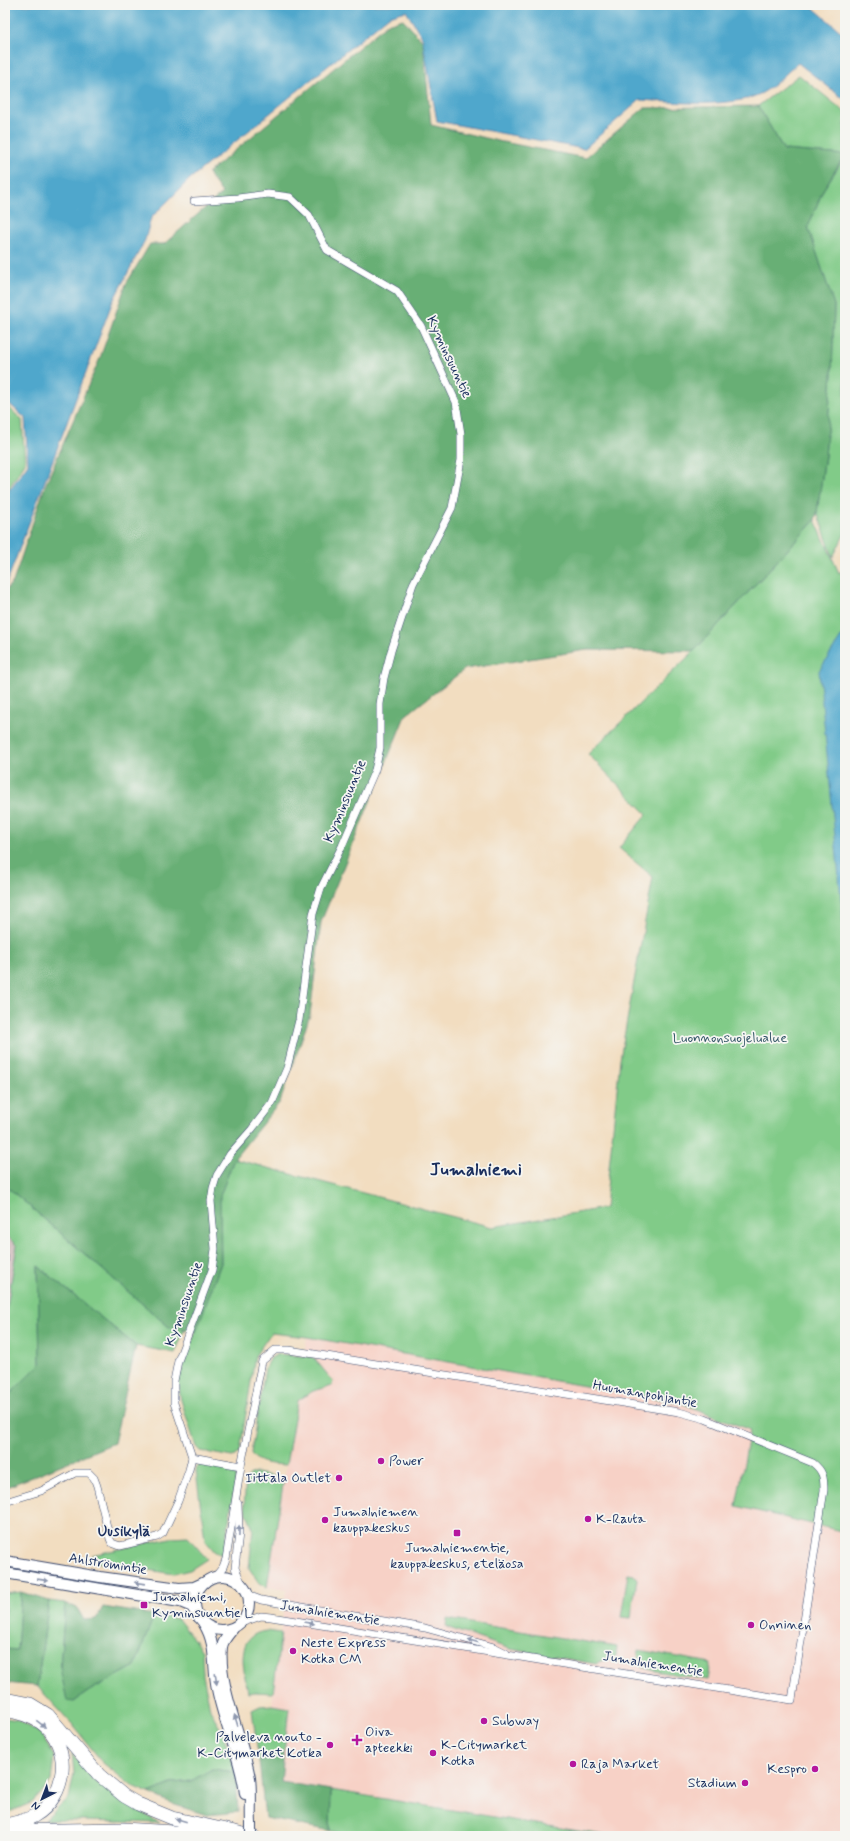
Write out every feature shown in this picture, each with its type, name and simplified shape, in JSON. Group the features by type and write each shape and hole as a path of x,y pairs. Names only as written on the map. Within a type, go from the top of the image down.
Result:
{"highway":[{"path":"5,1699 30,1704 48,1714 99,1775 124,1796 138,1804 154,1812 184,1821 251,1832"},
{"path":"5,1710 20,1713 41,1723 54,1737 58,1744 63,1764 60,1784 54,1797 46,1807 28,1819 5,1825"},
{"path":"5,1831 123,1829 237,1836"}],"street":[{"name":"Kyminsuuntie","path":"192,1457 174,1403 174,1381 178,1361 212,1270 216,1249 211,1201 213,1188 217,1175 230,1154 272,1103 287,1068 299,1020 313,914 321,888 342,846 375,770 380,748 380,704 385,671 413,584 452,508 461,460 461,434 456,402 422,326 397,291 327,250 309,215 290,196 268,194 194,201"},
{"name":"Huumanpohjantie","path":"241,1466 262,1361 272,1351 290,1350 679,1412 705,1419 813,1463 821,1469 824,1476 824,1490 792,1700"},
{"path":"5,1502 41,1491 75,1473 89,1473 94,1478 97,1486 110,1539 112,1543 120,1546 157,1537 163,1533 178,1501 192,1457 241,1466 226,1559 223,1567 214,1577 205,1582 198,1592 195,1600 195,1609 212,1640 217,1690 238,1761 250,1813"},
{"path":"237,1495 239,1533 235,1568 250,1601 249,1610 225,1639 222,1646 223,1668 228,1696 243,1746 250,1779 251,1832"},
{"name":"Ahlströmintie","path":"5,1561 100,1578 179,1588 194,1586 205,1582"},
{"name":"Ahlströmintie","path":"5,1573 180,1602 192,1607 201,1620"},
{"path":"5,1577 18,1576"},
{"path":"214,1577 227,1576 235,1579 244,1588"},
{"name":"Jumalniementie","path":"244,1588 253,1597 261,1600 425,1628 494,1647 510,1654"},
{"name":"Jumalniementie","path":"237,1626 260,1616 271,1617 792,1700"},
{"path":"201,1620 212,1629 221,1631 237,1626"}],"shaded area":[{"path":"5,1234 17,1246 5,1320"},
{"path":"307,1337 681,1403 750,1430 736,1505 845,1532 845,1836 609,1836 281,1782 289,1708 272,1705 286,1590 267,1587"}],"green space":[{"path":"403,19 423,42 431,125 498,141 585,158 644,108 758,106 784,150 845,155 823,190 808,227 834,305 832,375 825,456 817,512 815,520 694,651 587,650 465,669 405,716 321,922 310,1015 280,1102 234,1159 220,1196 221,1263 196,1332 169,1327 5,1185 5,591 13,582 45,486 100,358 126,284 150,244 164,244 222,193 208,173 387,24"},
{"path":"799,75 845,112 845,155 784,150 758,106"},
{"path":"845,157 845,533 833,557 817,512 825,456 832,375 834,305 808,227 823,190"},
{"path":"5,404 22,420 25,463 5,494"},
{"name":"Luonnonsuojelualue","path":"815,520 839,573 845,569 845,1532 736,1506 750,1430 681,1403 307,1337 271,1333 255,1356 240,1451 236,1456 232,1457 200,1451 196,1447 181,1400 178,1383 186,1357 221,1263 219,1197 234,1159 492,1227 605,1208 620,1059 653,877 619,848 647,814 588,754 694,651"},
{"path":"5,1185 169,1327 185,1329 175,1353 136,1346 38,1266 40,1364 5,1399 5,1320 17,1246 5,1234"},
{"path":"38,1266 136,1346 114,1443 5,1488 5,1399 40,1364"},
{"path":"278,1354 313,1357 333,1381 332,1386 313,1391 297,1401 286,1465 262,1462 257,1460 251,1453 265,1369 271,1358"},
{"path":"203,1463 231,1468 236,1477 222,1555 215,1552 205,1540 196,1471 197,1467"},
{"path":"256,1473 284,1478 267,1587 259,1583 249,1568 253,1528 244,1506 246,1481 250,1474"},
{"path":"188,1537 207,1559 190,1570 174,1574 95,1562 92,1555 170,1538"},
{"path":"628,1574 634,1575 637,1579 631,1618 621,1617"},
{"path":"21,1592 17,1650 5,1649 5,1594"},
{"path":"21,1592 49,1601 37,1686 5,1683 5,1649 17,1650"},
{"path":"49,1601 65,1603 60,1668 74,1702 89,1691 135,1666 154,1615 178,1619 202,1651 203,1675 210,1709 223,1734 236,1772 212,1769 191,1781 174,1783 149,1793 132,1786 103,1763 72,1724 37,1686"},
{"path":"65,1603 77,1608 84,1620 96,1619 103,1607 154,1615 135,1666 89,1691 74,1702 67,1701 60,1668"},
{"path":"447,1619 617,1647 616,1656 596,1664 510,1649 446,1627"},
{"path":"267,1631 281,1633 273,1693 248,1693 243,1664 245,1646 249,1639 256,1634"},
{"path":"639,1650 711,1663 708,1680 655,1671 641,1667 638,1660"},
{"path":"272,1705 289,1708 284,1753 259,1761 252,1710 260,1706"},
{"path":"5,1718 18,1720 40,1733 54,1756 51,1781 43,1791 33,1802 5,1814"},
{"path":"72,1753 93,1779 116,1798 160,1823 45,1820 69,1798 74,1773"},
{"path":"284,1753 281,1782 331,1790 330,1831 265,1818 259,1761"},
{"path":"212,1769 236,1772 238,1812 207,1815 175,1805 149,1793 174,1783 191,1781"},
{"path":"331,1790 609,1836 359,1836 330,1831"}],"water":[{"path":"5,5 810,5 845,35 845,100 798,63 767,90 749,98 719,103 686,103 640,100 584,149 437,121 422,37 406,11 389,16 191,178 151,218 145,240 112,303 5,587 5,496 28,464 25,418 5,400"},
{"path":"845,631 845,940 819,671"}],"place":[{"name":"Power","path":"381,1461"},
{"name":"Iittala Outlet","path":"339,1478"},
{"name":"K-Rauta","path":"588,1519"},
{"name":"Jumalniemen kauppakeskus","path":"325,1520"},
{"name":"Jumalniementie, kauppakeskus, eteläosa","path":"457,1533"},
{"name":"Jumalniemi, Kyminsuuntie L","path":"144,1605"},
{"name":"Onninen","path":"751,1625"},
{"name":"Neste Express Kotka CM","path":"293,1651"},
{"name":"Subway","path":"484,1721"},
{"name":"Oiva apteekki","path":"357,1740"},
{"name":"Palveleva nouto - K-Citymarket Kotka","path":"330,1745"},
{"name":"K-Citymarket Kotka","path":"433,1753"},
{"name":"Raja Market","path":"573,1764"},
{"name":"Kespro","path":"815,1769"},
{"name":"Stadium","path":"745,1783"}],"district":[{"name":"Jumalniemi","path":"476,1170"},
{"name":"Uusikylä","path":"124,1532"}]}
